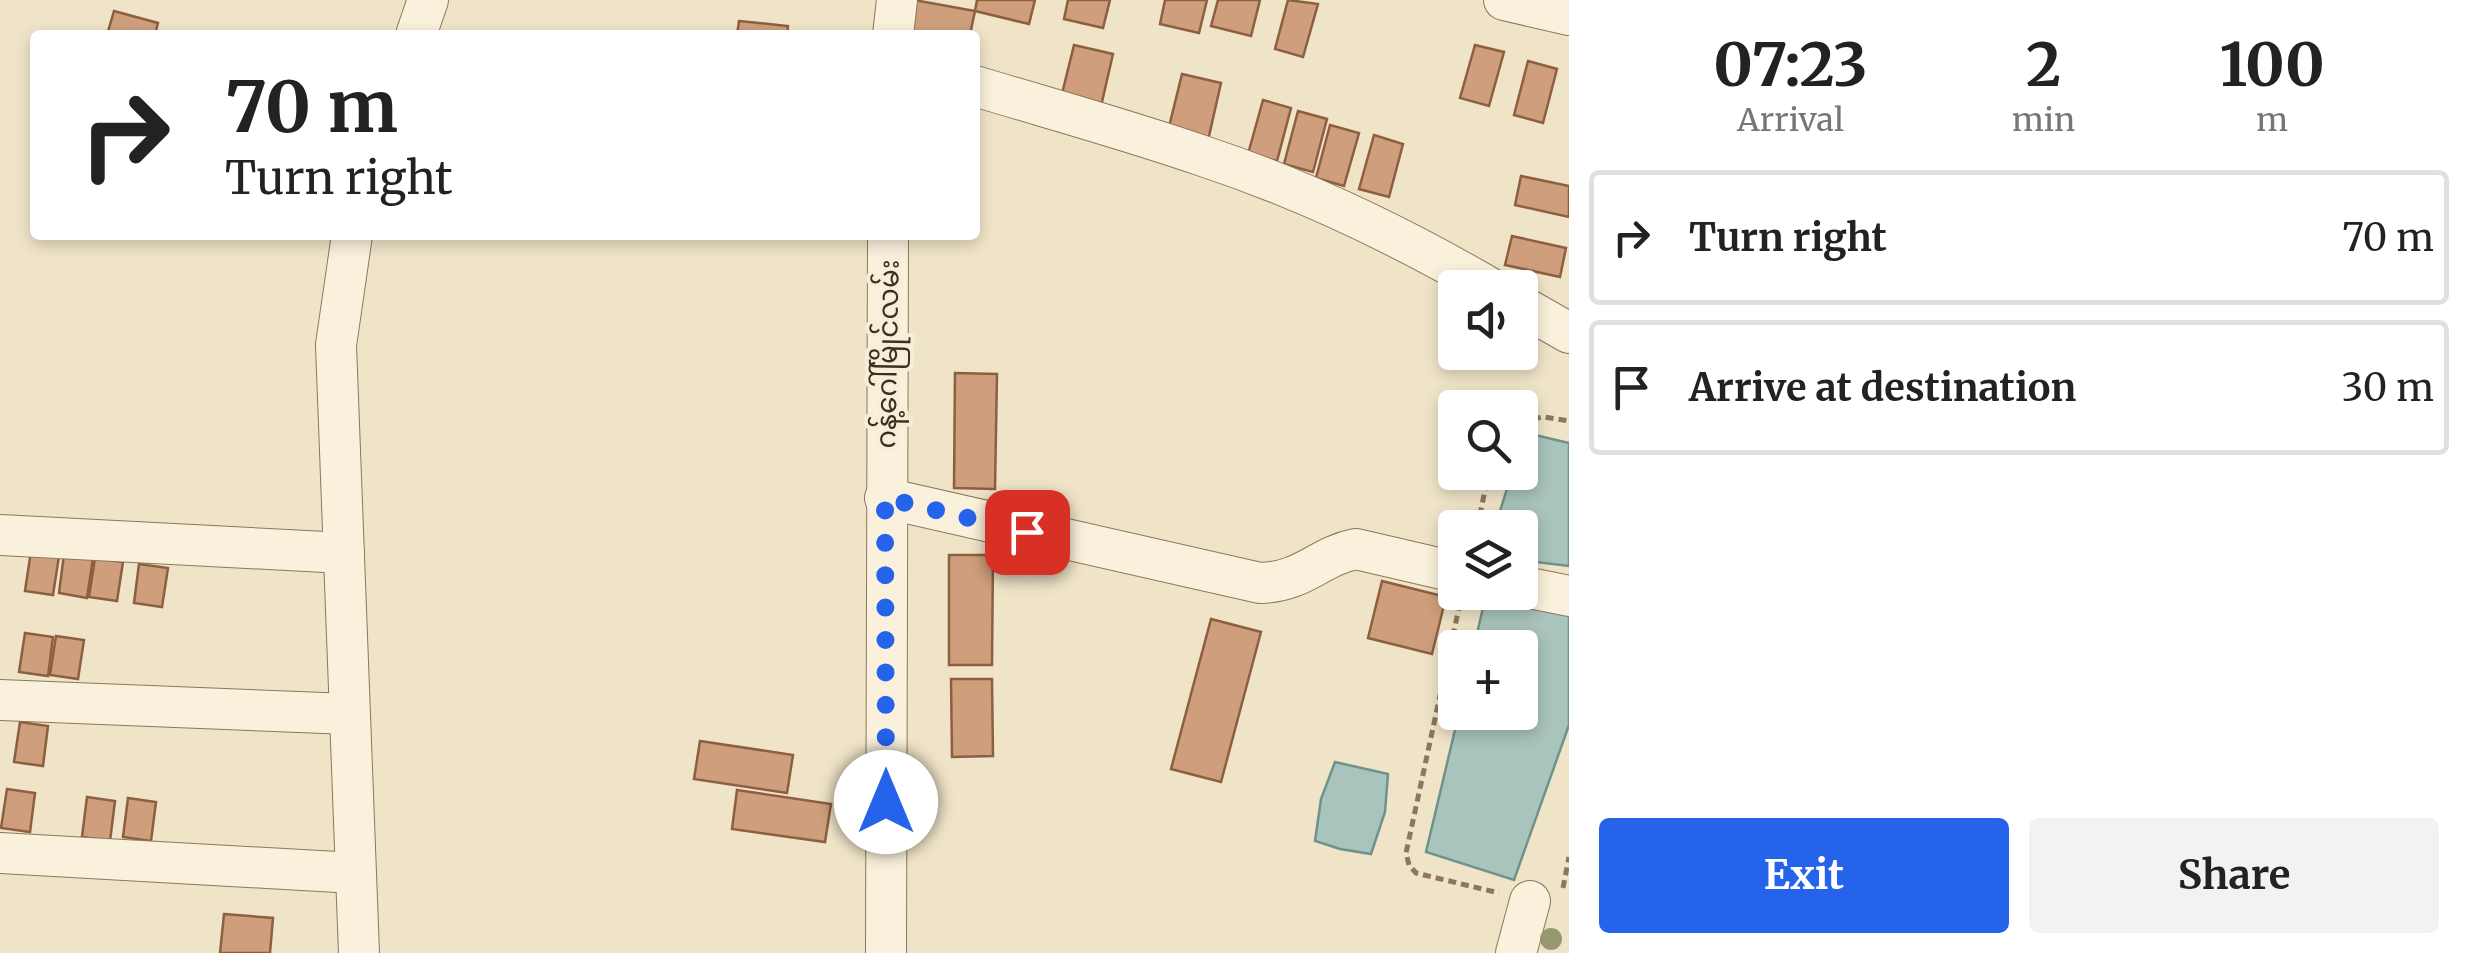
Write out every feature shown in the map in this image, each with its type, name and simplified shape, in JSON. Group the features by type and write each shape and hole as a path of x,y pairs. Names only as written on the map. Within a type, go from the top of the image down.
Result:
{"street":[{"path":"418,30 428,0"},
{"path":"894,30 897,0"},
{"path":"1504,0 1562,9"},
{"path":"980,88 1206,156 1311,198 1424,249 1460,270"},
{"path":"351,240 336,345 359,953"},
{"name":"ဂန့်ဂေါ်မြိုင်လမ်း","path":"886,953 888,240"},
{"path":"1538,315 1569,333"},
{"path":"885,498 1260,583 1294,578 1356,549 1438,568"},
{"path":"0,535 344,553"},
{"path":"1538,590 1569,596"},
{"path":"0,700 349,714"},
{"path":"0,853 355,873"},
{"path":"1516,953 1530,901"}],"path":[{"path":"1538,418 1569,421"},
{"path":"1458,610 1406,854 1408,865 1416,873 1530,901"}],"water":[{"path":"1538,436 1569,443 1569,566 1538,562 1538,510 1500,510 1507,490 1538,490"},
{"path":"1482,610 1569,613 1569,725 1514,880 1426,852 1455,730 1538,730 1538,630 1478,630"},
{"path":"1335,762 1388,774 1385,812 1371,854 1315,841 1321,799"}],"building":[{"path":"914,0 975,11 971,30 908,30"},
{"path":"977,0 1035,0 1029,24 975,11"},
{"path":"1068,0 1110,0 1103,28 1064,19"},
{"path":"1165,0 1207,0 1199,33 1160,24"},
{"path":"1218,0 1260,0 1251,36 1211,26"},
{"path":"1288,0 1318,4 1303,57 1275,49"},
{"path":"114,11 158,23 156,30 108,30"},
{"path":"739,21 788,26 788,30 738,30"},
{"path":"1074,45 1113,54 1099,115 1059,106"},
{"path":"1475,45 1504,52 1489,106 1460,98"},
{"path":"1528,61 1557,69 1543,123 1514,115"},
{"path":"1182,74 1221,83 1207,145 1167,135"},
{"path":"1263,100 1291,108 1277,161 1248,154"},
{"path":"1298,111 1327,119 1313,172 1284,164"},
{"path":"1330,125 1359,133 1344,186 1316,178"},
{"path":"1374,135 1403,144 1389,197 1359,189"},
{"path":"1521,176 1569,186 1569,217 1515,205"},
{"path":"1512,236 1566,248 1560,277 1505,265"},
{"path":"955,373 997,374 995,489 954,488"},
{"path":"31,551 59,556 53,595 25,591"},
{"path":"64,554 93,558 87,598 59,593"},
{"path":"949,555 993,555 992,665 949,665"},
{"path":"95,558 123,562 117,601 89,597"},
{"path":"139,564 168,568 162,607 134,603"},
{"path":"1382,581 1438,595 1438,610 1443,610 1432,654 1368,638"},
{"path":"1211,619 1261,632 1221,782 1171,769"},
{"path":"25,633 53,637 48,676 19,672"},
{"path":"56,636 84,640 78,679 50,675"},
{"path":"951,679 992,679 993,756 952,757"},
{"path":"20,722 48,726 43,766 14,762"},
{"path":"700,741 793,755 787,793 694,779"},
{"path":"7,789 35,793 30,832 1,828"},
{"path":"737,790 831,804 825,842 732,829"},
{"path":"87,797 115,801 110,841 82,837"},
{"path":"128,798 156,802 151,841 123,837"},
{"path":"224,914 273,918 270,953 220,953"}],"route":[{"path":"886,802 885,498 1027,532"}]}
